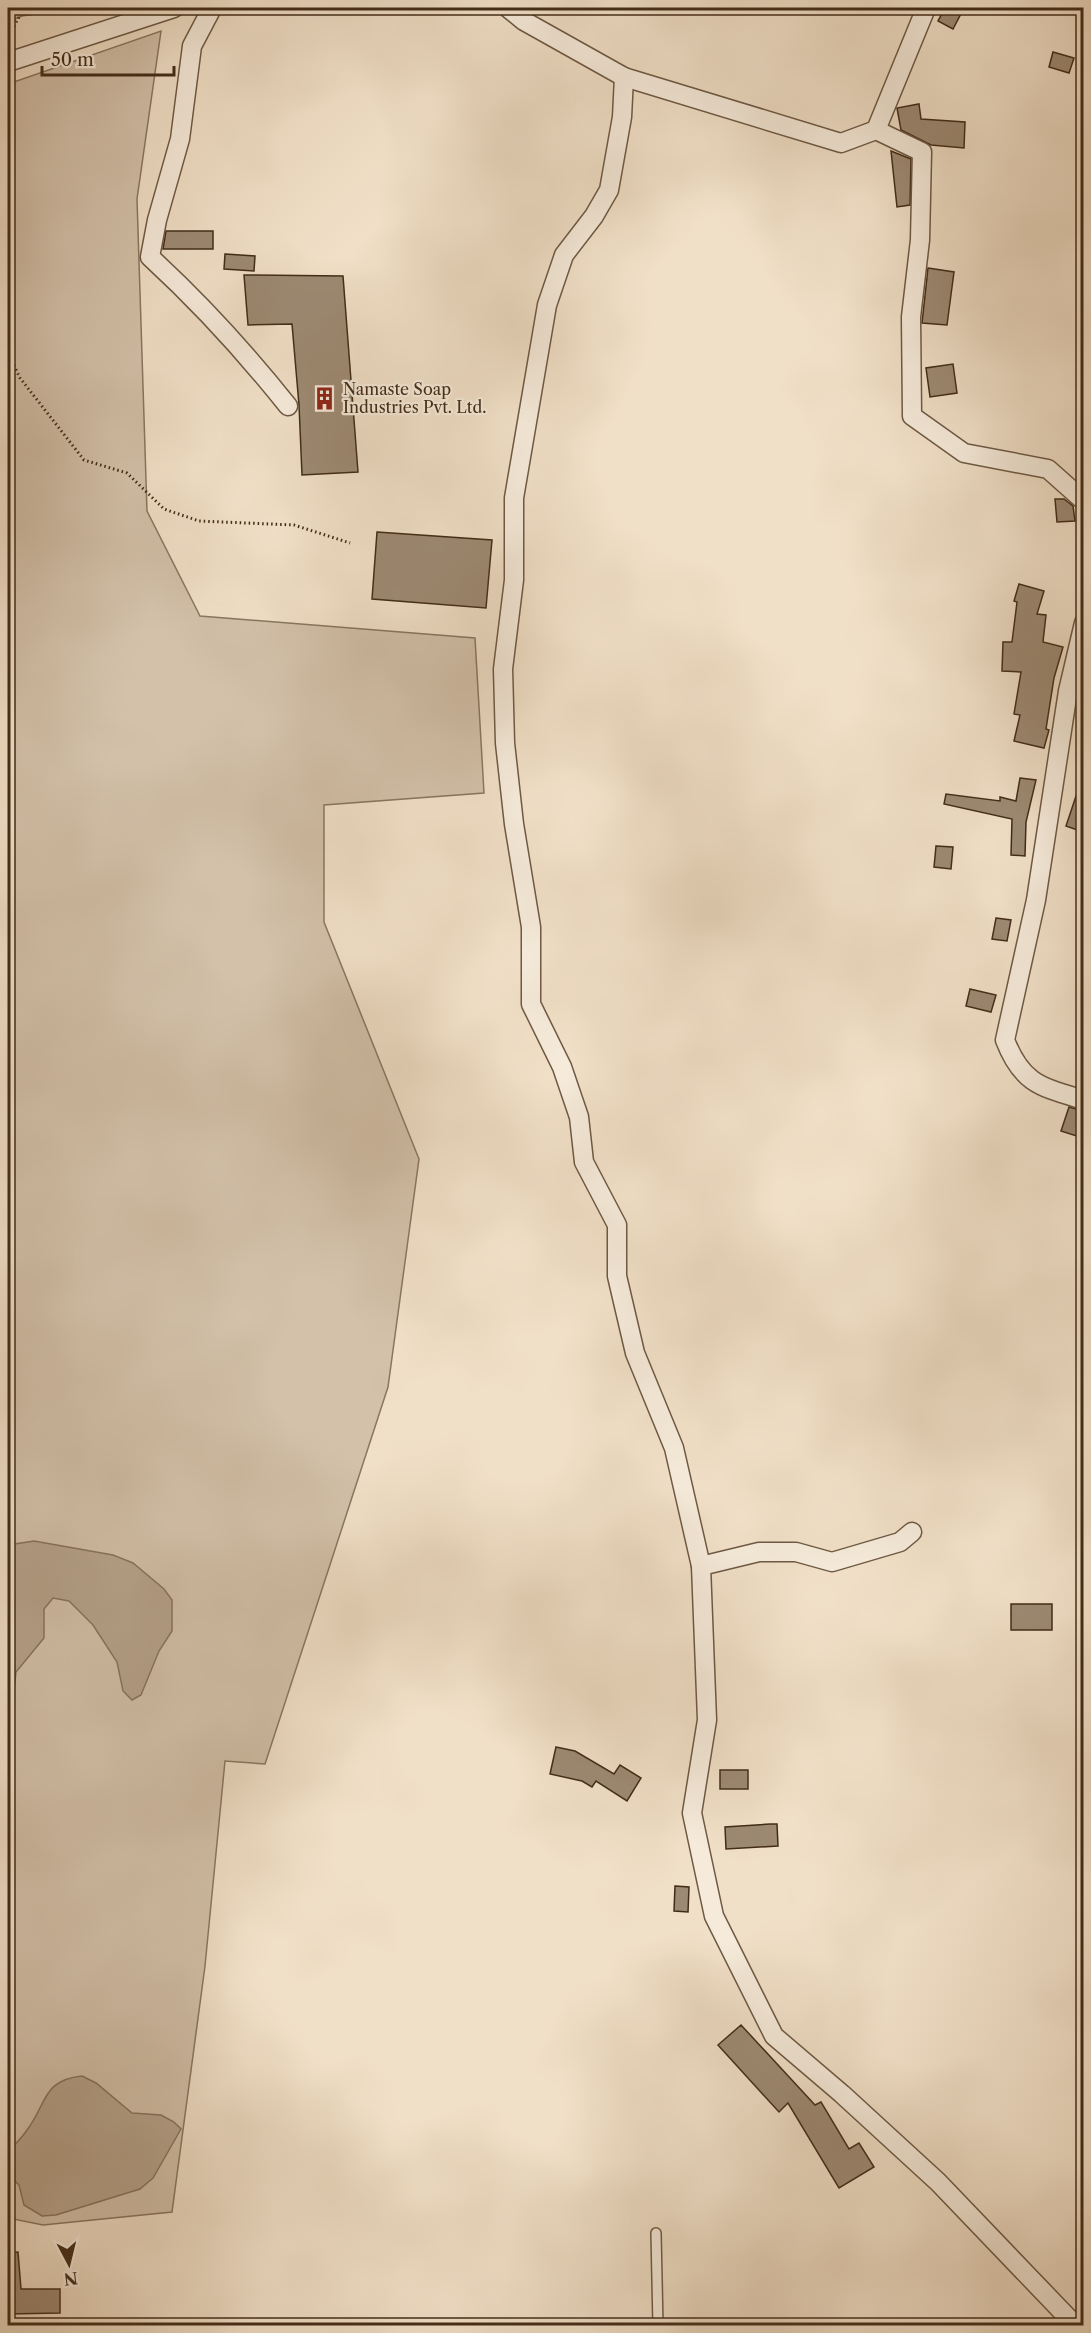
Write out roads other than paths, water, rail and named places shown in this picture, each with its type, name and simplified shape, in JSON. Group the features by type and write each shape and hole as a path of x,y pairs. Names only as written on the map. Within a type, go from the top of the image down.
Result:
{"street":[{"path":"8,62 174,8"},
{"path":"212,8 192,46 180,139 157,220 150,257 189,293 244,351 288,406"},
{"path":"508,8 524,21 624,77 841,143 876,130 922,152 920,240 911,317 912,416 964,453 1048,469 1083,501"},
{"path":"876,130 926,8"},
{"path":"624,77 622,117 609,190 594,216 564,255 547,305 514,498 514,580 503,669 505,743 514,824 531,927 531,1004 566,1077 579,1117 584,1162 617,1225 617,1276 635,1353 674,1448 701,1566 707,1720 692,1813 714,1916 774,2036 842,2094 938,2182 1076,2325"},
{"path":"1083,623 1068,691 1057,778 1036,900 1005,1040 1011,1058 1021,1071 1040,1086 1083,1100"},
{"path":"701,1566 759,1552 796,1552 832,1562 900,1542 912,1532"}],"lane":[{"path":"656,2233 658,2325"}],"place":[{"name":"Namaste Soap Industries Pvt. Ltd.","path":"325,398"}]}
